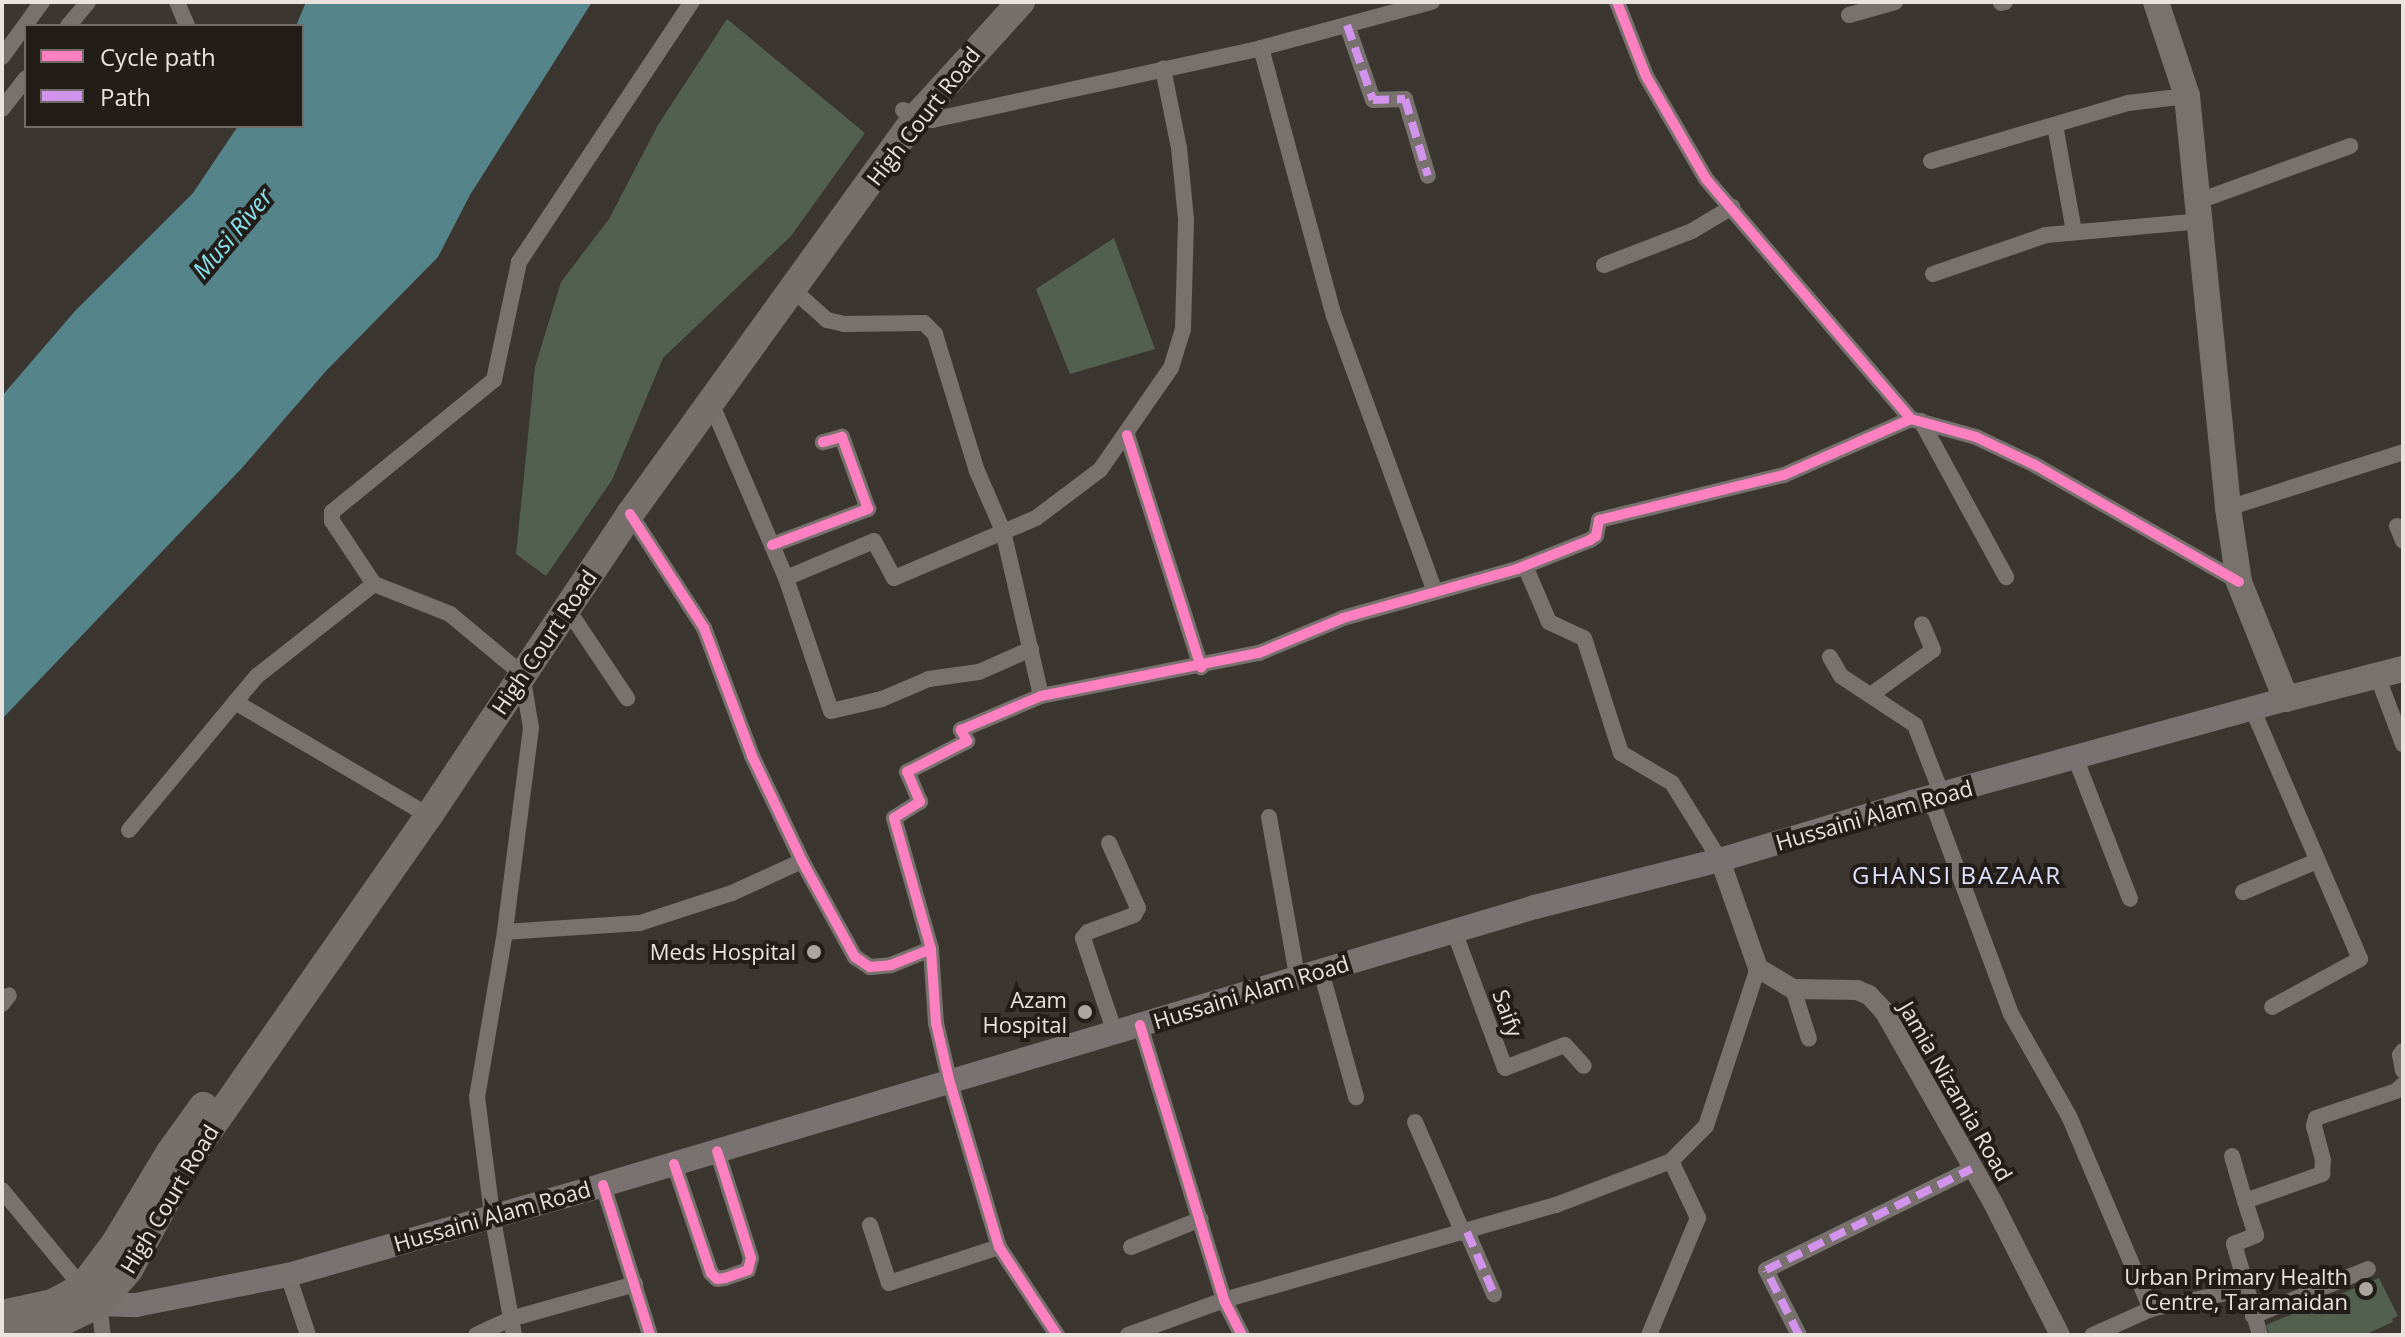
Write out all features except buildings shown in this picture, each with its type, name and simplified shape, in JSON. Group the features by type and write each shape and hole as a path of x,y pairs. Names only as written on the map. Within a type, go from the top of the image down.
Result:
{"highway":[{"name":"High Court Road","path":"90,1296 115,1243 170,1152 911,112 996,2"},
{"name":"High Court Road","path":"90,1296 129,1270 185,1165 428,817 515,667 566,607 911,112 1021,2"},
{"path":"2,1313 90,1296"},
{"path":"2,1327 56,1325 90,1296"}],"main road":[{"path":"2156,2 2187,96 2228,508 2239,582 2286,699 2403,669"},
{"name":"Hussaini Alam Road","path":"90,1296 136,1305 288,1275 492,1214 603,1185 949,1079 1115,1033 1535,907 1720,860 1912,802 2286,699"}],"street":[{"path":"26,24 42,2"},
{"path":"70,24 88,2"},
{"path":"177,2 186,24"},
{"path":"512,1327 492,1214 477,1097 505,932 531,728 515,667 450,614 374,584 332,521 332,512 494,380 519,262 692,2"},
{"path":"911,112 932,120 1261,48 1432,2"},
{"path":"1617,2 1646,76 1706,179 1916,420 2006,577"},
{"path":"1849,15 1895,2"},
{"path":"1347,25 1373,100 1405,99 1428,176"},
{"path":"2,57 24,27"},
{"path":"1261,48 1334,316 1435,592"},
{"path":"786,578 874,541 894,578 1036,518 1071,495 1100,470 1127,435 1171,368 1183,329 1186,219 1179,148 1163,69"},
{"path":"2,109 24,81"},
{"path":"1931,161 2128,103 2187,96"},
{"path":"2055,125 2074,232"},
{"path":"1933,274 2046,235 2200,211 2350,146"},
{"path":"1604,265 1692,231 1732,207"},
{"path":"791,288 827,320 844,324 924,323 935,334 977,471 1003,531 1041,696"},
{"path":"711,403 786,578 831,711 882,699 929,679 979,672 1031,649"},
{"path":"1057,1335 999,1247 949,1079 936,1023 931,949 894,818 920,802 907,772 967,741 961,730 1041,696 1201,667 1259,653 1343,618 1525,566 1590,540 1596,536 1599,520 1784,475 1916,420 1976,437 2035,465 2239,582"},
{"path":"1127,435 1201,667"},
{"path":"772,545 868,509 842,437 823,442"},
{"path":"2228,508 2403,452"},
{"path":"630,514 704,628 752,756 802,861 855,957 870,967 891,965 931,949"},
{"path":"1128,1335 1168,1329 1224,1300 1556,1205 1671,1161 1706,1126 1758,968 1720,860 1672,783 1621,753 1584,638 1549,622 1525,566"},
{"path":"129,830 257,676 374,584"},
{"path":"566,607 627,698"},
{"path":"1872,694 1933,650 1922,624"},
{"path":"1830,657 1841,676 1915,725 1942,795"},
{"path":"2377,675 2403,744"},
{"path":"235,702 416,808"},
{"path":"2252,708 2360,959 2272,1007"},
{"path":"2075,757 2130,899"},
{"path":"1912,802 1934,807 2011,1014 2069,1116 2151,1309"},
{"path":"1269,817 1297,976"},
{"path":"1109,843 1138,908 1134,915 1088,932 1083,938 1115,1033"},
{"path":"505,932 640,923 732,893 802,861"},
{"path":"2243,892 2317,861"},
{"name":"Saify","path":"1454,931 1505,1068 1565,1045 1584,1066"},
{"path":"1758,968 1793,989 1809,1039"},
{"path":"1321,971 1356,1097"},
{"name":"Jamia Nizamia Road","path":"1793,989 1857,990 1876,1001 2013,1240 2060,1335"},
{"path":"1140,1025 1224,1300 1242,1335"},
{"path":"2403,1051 2400,1055 2403,1071"},
{"path":"2245,1201 2322,1174 2324,1167 2315,1133 2316,1118 2396,1091 2403,1085"},
{"path":"1415,1122 1494,1294"},
{"path":"674,1164 711,1273 717,1279 725,1278 748,1270 751,1261 717,1151"},
{"path":"2232,1156 2256,1235 2234,1244 2260,1335"},
{"path":"1649,1335 1698,1218 1671,1161"},
{"path":"1799,1335 1766,1270 1971,1169"},
{"path":"603,1185 650,1335"},
{"path":"2,1190 90,1296 103,1335"},
{"path":"1131,1247 1201,1219"},
{"path":"870,1225 889,1283 999,1247"},
{"path":"2253,1316 2368,1269"},
{"path":"288,1275 308,1335"},
{"path":"476,1335 512,1327 635,1284"},
{"path":"2093,1335 2151,1309 2245,1289"}],"green space":[{"path":"727,19 865,133 791,236 663,358 612,480 546,576 516,554 535,367 561,282 609,219 658,125"},
{"path":"1114,238 1155,349 1070,374 1036,289"},
{"path":"2379,1278 2398,1316 2392,1319 2393,1322 2364,1335 2270,1335 2266,1325"}],"water":[{"name":"Musi River","path":"306,2 592,2 470,195 438,257 326,371 241,469 2,719 2,396 75,311 193,193 237,128 304,128 304,24 297,24"}],"marked path":[{"path":"1347,25 1373,100 1405,99 1428,176"},
{"path":"1799,1335 1766,1270 1971,1169"},
{"path":"1467,1232 1494,1294"}],"cycle path":[{"path":"1617,2 1646,76 1706,179 1911,419"},
{"path":"1057,1335 999,1247 949,1079 936,1023 931,949 894,818 920,802 907,772 967,741 961,730 1041,696 1259,653 1343,618 1517,569 1590,540 1596,536 1599,520 1784,475 1911,419 1976,437 2035,465 2239,582"},
{"path":"1127,435 1201,667"},
{"path":"772,545 868,509 842,437 823,442"},
{"path":"630,514 704,628 752,756 802,861 855,957 870,967 891,965 931,949"},
{"path":"1140,1025 1224,1300 1242,1335"},
{"path":"674,1164 711,1273 717,1279 725,1278 748,1270 751,1258 717,1151"},
{"path":"603,1185 650,1335"}],"place":[{"name":"Meds Hospital","path":"814,952"},
{"name":"Azam Hospital","path":"1085,1012"},
{"name":"Urban Primary Health Centre, Taramaidan","path":"2366,1289"}],"district":[{"name":"GHANSI BAZAAR","path":"1957,875"}]}
